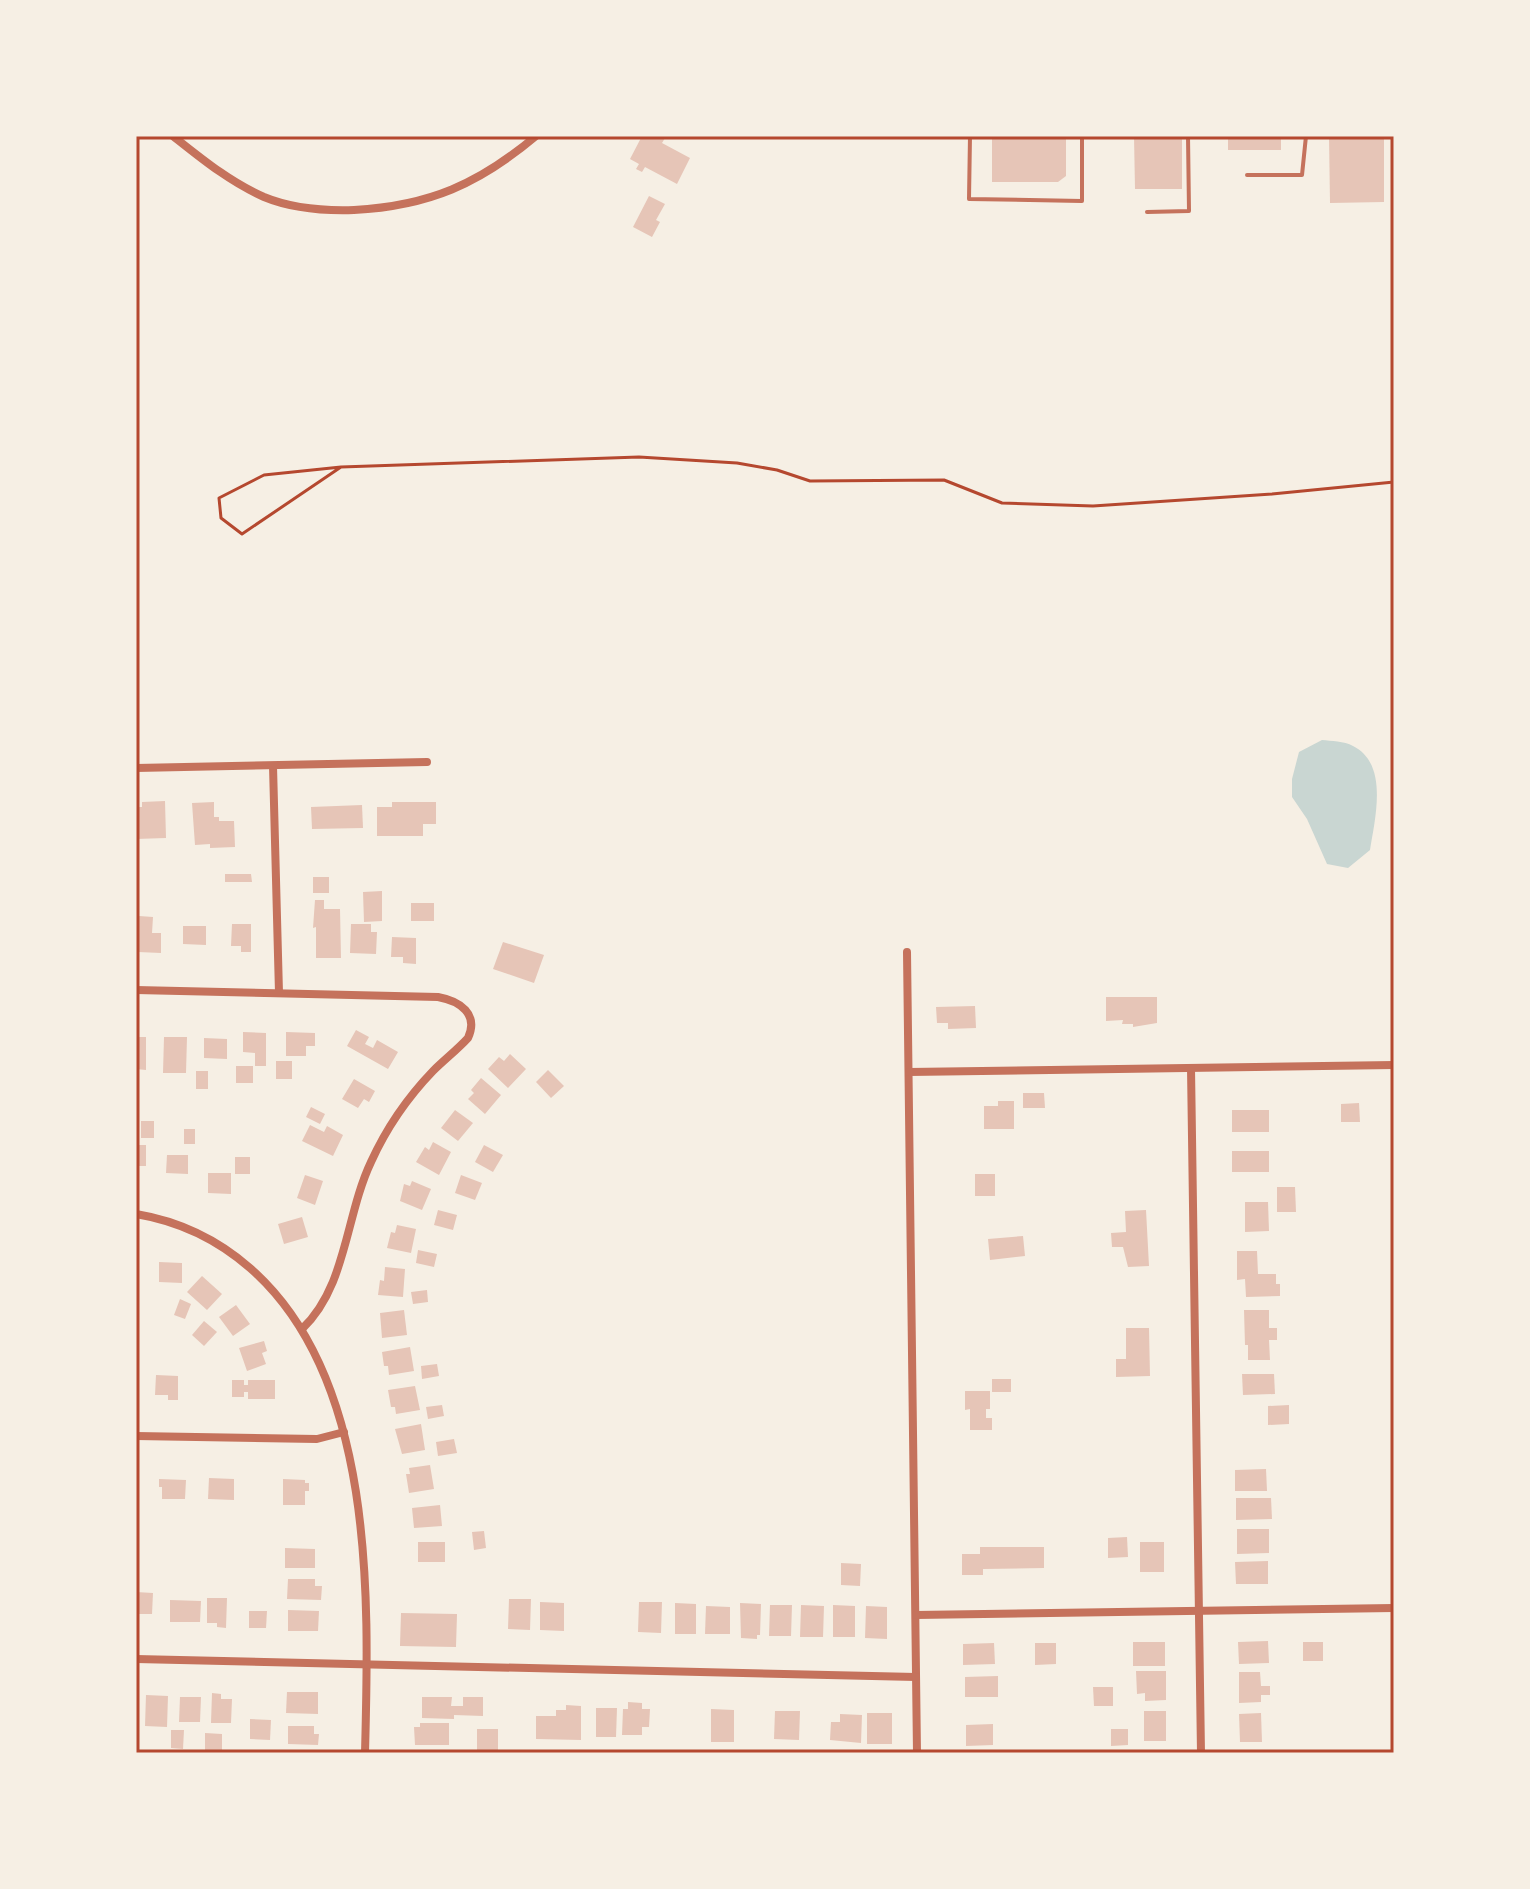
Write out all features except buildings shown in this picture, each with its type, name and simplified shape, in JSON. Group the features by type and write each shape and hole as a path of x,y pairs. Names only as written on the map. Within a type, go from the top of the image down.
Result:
{"street":[{"path":"173,136 234,182 265,197 297,207 341,210 400,206 446,194 487,172 536,136"},
{"path":"136,768 427,762"},
{"path":"273,766 279,993"},
{"path":"907,952 917,1753"},
{"path":"136,990 438,997 461,1005 470,1016 472,1028 468,1038 421,1084 380,1144 358,1192 328,1296 317,1314 302,1329"},
{"path":"909,1072 1394,1065"},
{"path":"1191,1068 1201,1753"},
{"path":"136,1214 183,1227 226,1249 271,1289 302,1329 325,1375 344,1432 363,1554 365,1753"},
{"path":"136,1436 317,1439 344,1432"},
{"path":"916,1615 1394,1608"},
{"path":"136,1659 916,1677"}],"lane":[{"path":"970,136 969,199 1082,201 1082,136"},
{"path":"1147,212 1189,211 1188,136"},
{"path":"1247,175 1302,175 1306,136"}],"path":[{"path":"341,467 242,534 221,518 219,498 264,475 341,467 639,457 737,463 777,470 810,481 944,480 1002,503 1093,506 1394,482"}],"shaded area":[{"path":"1322,740 1353,746 1372,765 1376,778 1376,808 1370,850 1348,868 1327,864 1307,819 1292,797 1292,779 1299,752"}]}
